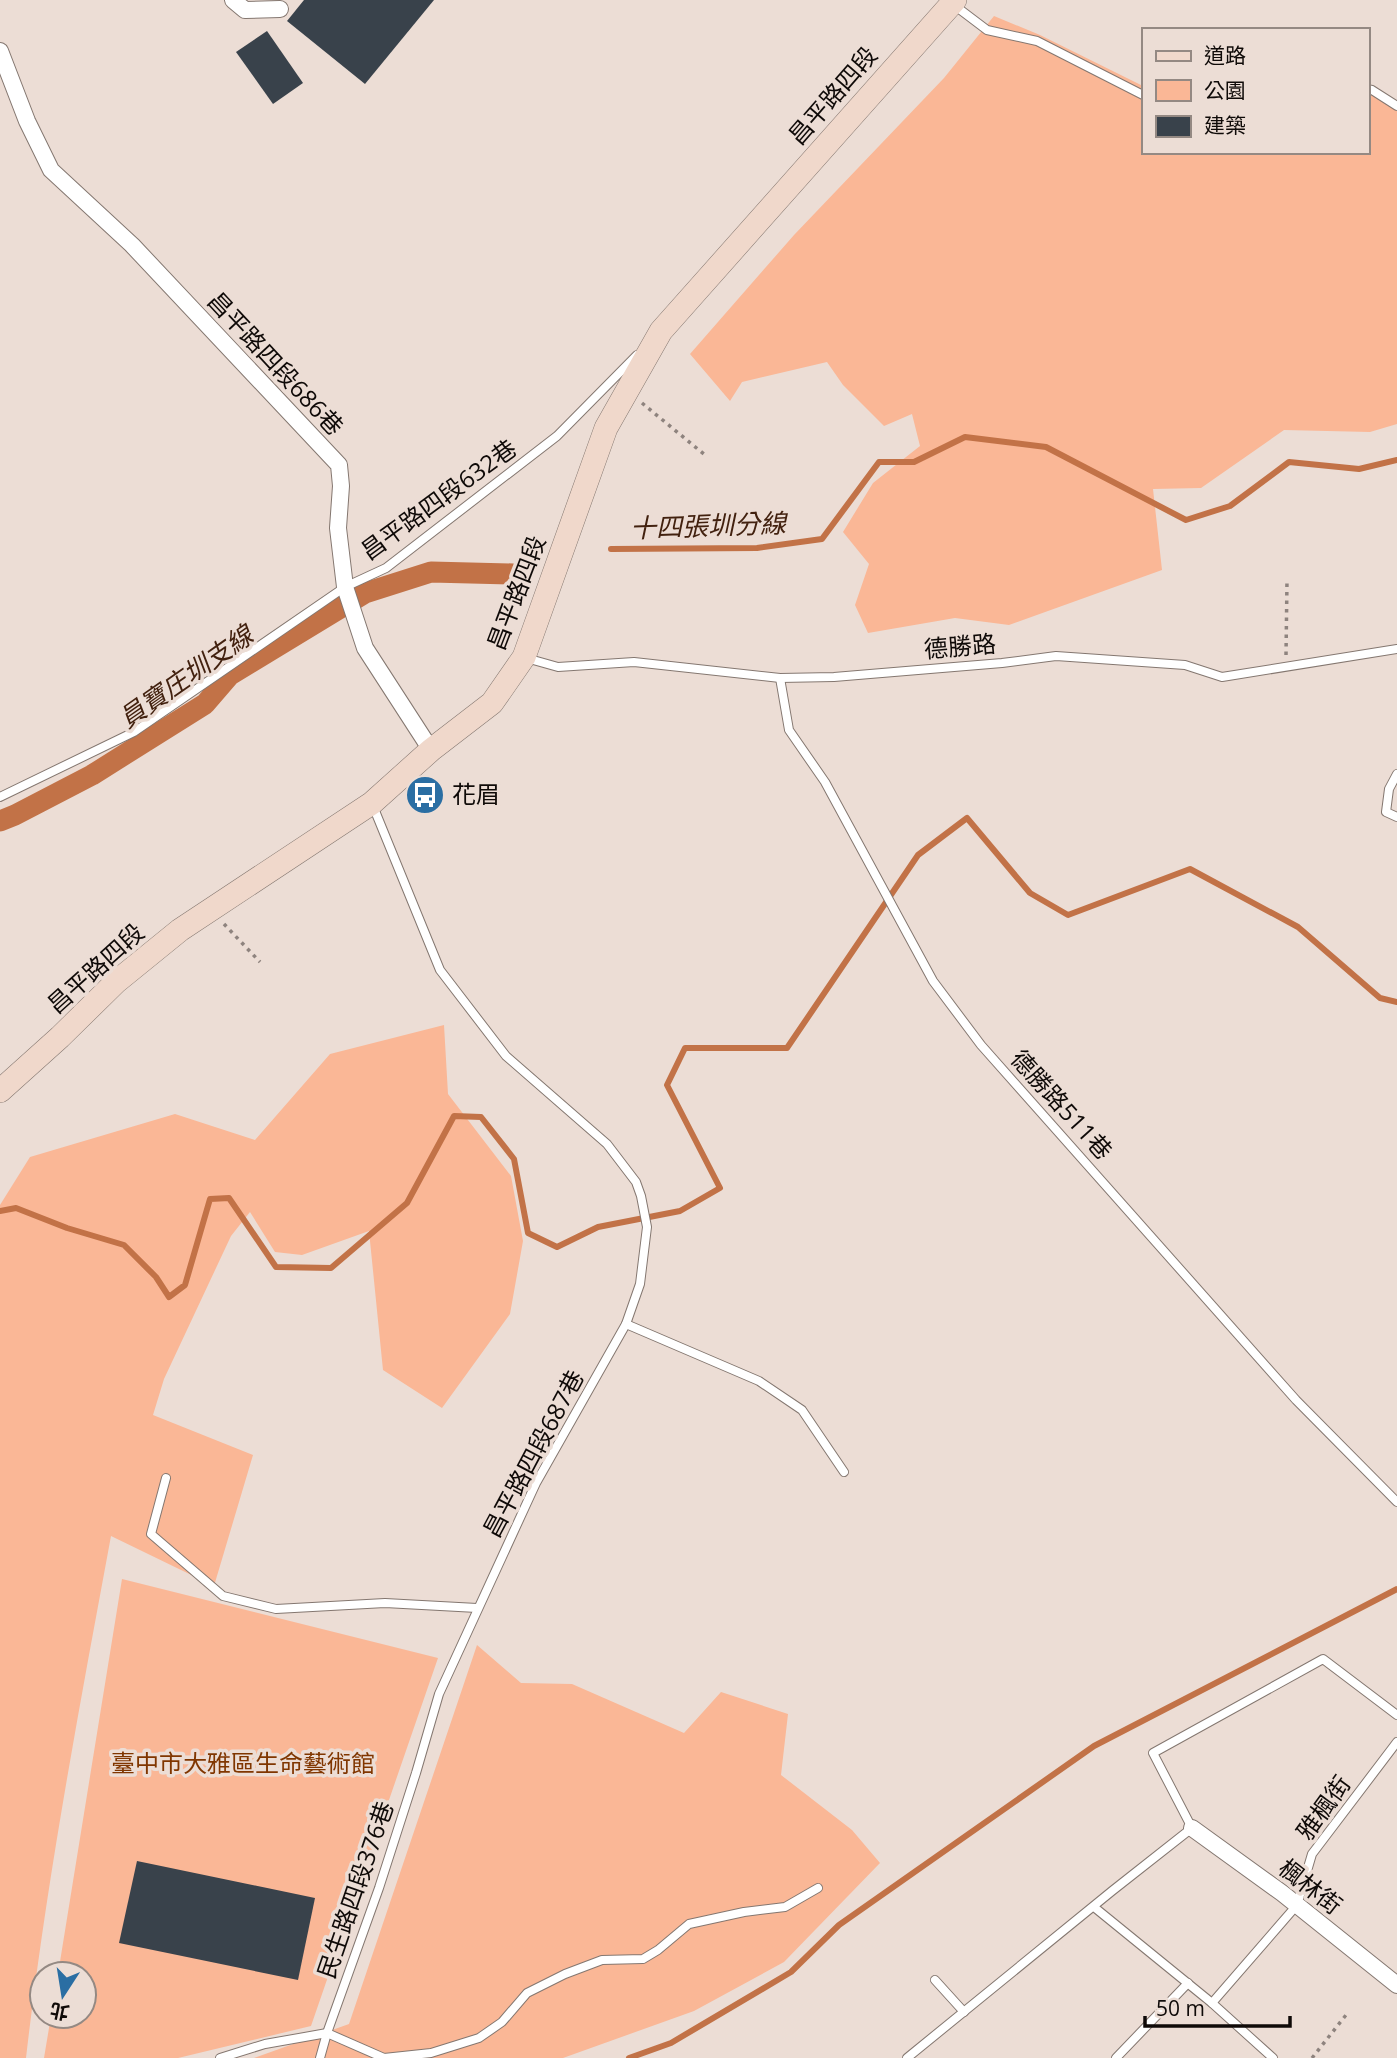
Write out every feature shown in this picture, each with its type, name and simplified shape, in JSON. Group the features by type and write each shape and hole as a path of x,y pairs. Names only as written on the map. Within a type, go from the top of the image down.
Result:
{"street":[{"path":"233,0 245,10 279,9"},
{"name":"昌平路四段","path":"0,1091 116,982 180,930 372,803 430,750 492,703 524,657 606,428 661,331 953,2"},
{"name":"昌平路四段686巷","path":"0,51 27,121 51,170 132,245 339,465 341,486 338,528 345,587 365,648 430,750"},
{"name":"楓林街","path":"1192,1828 1297,1905 1397,1985"}],"lane":[{"path":"953,2 987,30 1037,41 1142,94"},
{"path":"1369,89 1397,106"},
{"name":"昌平路四段632巷","path":"0,797 134,732 345,587 386,568 557,436 661,331"},
{"name":"德勝路","path":"524,657 558,667 634,662 780,678 834,677 1056,656 1185,665 1222,677 1397,649"},
{"name":"德勝路511巷","path":"780,678 789,730 825,782 933,981 981,1045 1296,1400 1397,1502"},
{"path":"1397,774 1389,789 1386,811 1397,817"},
{"name":"昌平路四段687巷","path":"372,803 440,970 506,1056 607,1144 636,1182 647,1227 640,1284 626,1324 536,1483 439,1694"},
{"path":"626,1324 759,1381 802,1410 844,1472"},
{"path":"166,1478 151,1534 223,1596 276,1609 385,1603 477,1608"},
{"path":"907,2058 1192,1828 1153,1753 1323,1659 1397,1715"},
{"name":"民生路四段376巷","path":"320,2058 379,1888 439,1694"},
{"name":"雅楓街","path":"1297,1905 1312,1854 1397,1742"},
{"path":"220,2058 265,2044 327,2033 384,2058 431,2053 479,2038 502,2022 527,1993 565,1974 603,1960 643,1959 689,1924 744,1912 785,1907 818,1888"},
{"path":"1212,2003 1297,1905"},
{"path":"1094,1907 1212,2003 1273,2058"},
{"path":"934,1980 964,2012"},
{"path":"1116,2058 1188,1983"}],"path":[{"path":"627,391 705,455"},
{"path":"1286,667 1287,580"},
{"path":"210,909 260,962"},
{"path":"1312,2058 1346,2015"}],"green space":[{"path":"994,16 1040,35 1142,86 1142,154 1369,154 1369,88 1397,107 1397,424 1370,432 1284,430 1201,488 1153,489 1162,570 1009,625 955,618 868,633 855,605 869,564 843,532 873,483 920,446 912,414 884,426 843,385 827,362 742,382 730,401 690,354 794,235 944,78"},
{"path":"444,1025 448,1094 511,1176 523,1241 510,1314 442,1408 383,1370 369,1231 302,1255 275,1252 250,1212 231,1236 164,1379 153,1415 253,1455 214,1586 111,1536 75,1731 39,1960 28,1960 29,2030 26,2058 0,2058 0,1205 30,1157 175,1114 255,1140 330,1054"},
{"name":"臺中市大雅區生命藝術館","path":"122,1579 438,1658 311,2026 178,2058 44,2058 49,2030 98,2030 98,1960 60,1960"},
{"path":"477,1645 521,1683 572,1684 684,1733 721,1692 788,1714 781,1775 852,1830 880,1863 784,1962 694,2011 563,2058 254,2058 349,2024"}],"building":[{"path":"304,0 434,0 365,84 287,21"},
{"path":"267,31 303,83 273,104 236,52"},
{"path":"137,1861 315,1898 298,1980 119,1943"}],"waterway":[{"name":"十四張圳分線","path":"611,549 757,548 822,539 879,462 914,462 965,437 1046,447 1186,520 1230,506 1289,462 1359,469 1397,460"},
{"name":"員寶庄圳支線","path":"0,821 92,775 205,704 230,675 365,593 431,572 513,574"},
{"path":"0,1211 16,1208 67,1228 124,1245 156,1277 169,1297 185,1285 210,1199 229,1198 276,1267 331,1268 407,1203 454,1116 481,1117 514,1159 528,1233 557,1247 598,1227 680,1211 720,1188 667,1085 685,1048 787,1048 918,855 967,818 1030,893 1068,915 1190,869 1298,927 1380,998 1397,1002"},
{"path":"629,2058 671,2043 791,1972 839,1925 1094,1746 1397,1589"}],"place":[{"name":"花眉","path":"425,795"}]}
